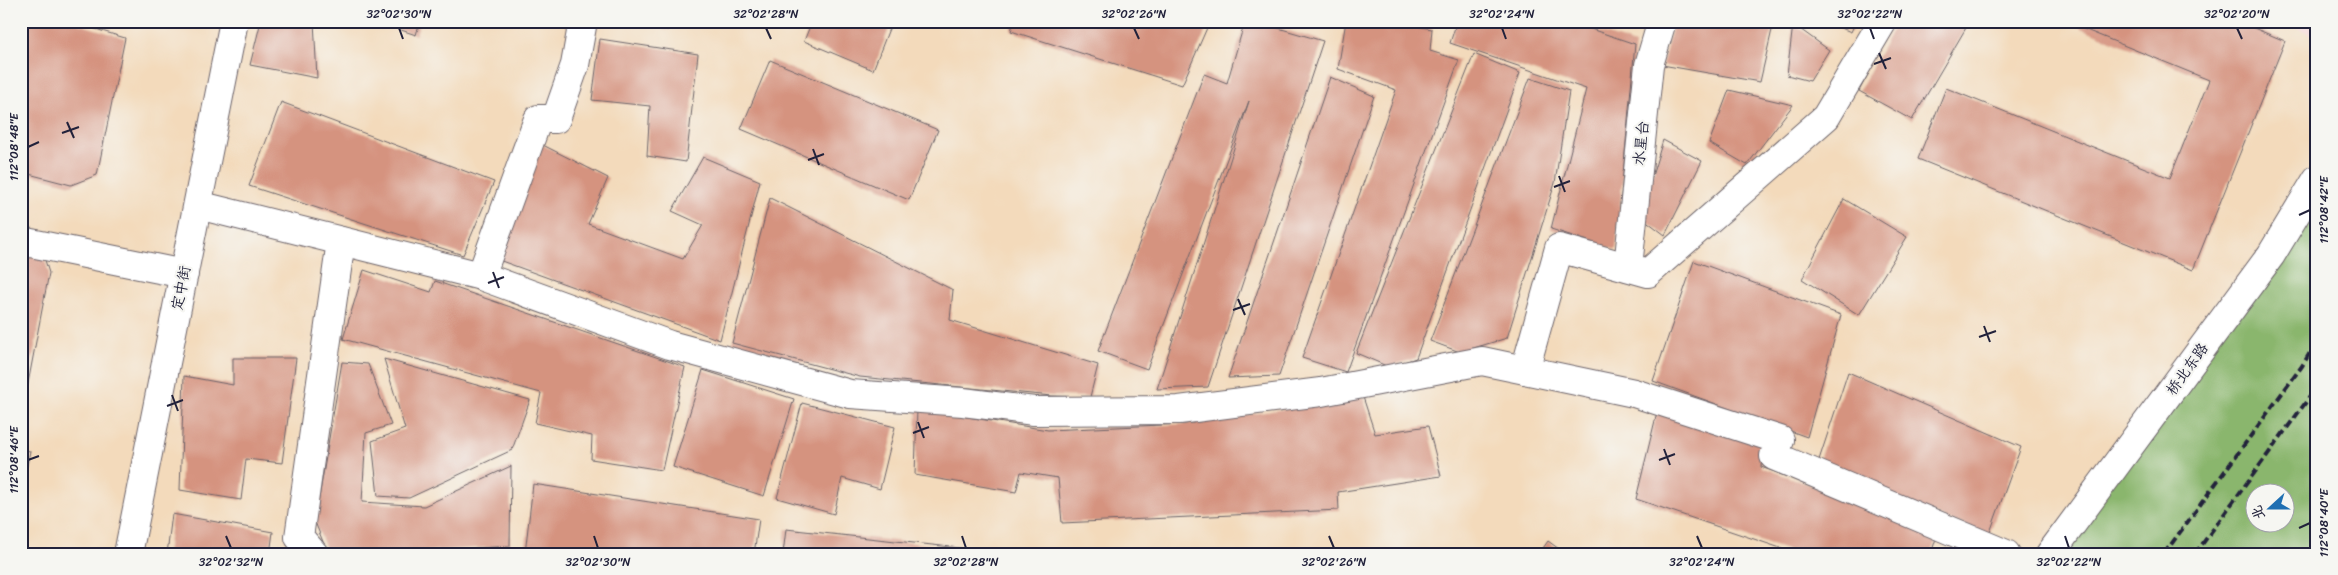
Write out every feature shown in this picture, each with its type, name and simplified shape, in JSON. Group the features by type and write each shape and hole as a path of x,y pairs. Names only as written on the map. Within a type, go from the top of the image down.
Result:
{"street":[{"name":"定中街","path":"128,554 234,21"},
{"path":"482,276 538,119 556,119 574,65 583,21"},
{"name":"水星台","path":"1628,267 1649,65 1662,21"},
{"path":"1525,370 1559,248 1648,273 1826,118 1883,21"},
{"name":"桥北东路","path":"2050,554 2271,255 2317,179"},
{"path":"198,205 482,276 670,345 850,394 963,402 1034,411 1179,410 1321,392 1482,361 1634,393 1780,440 1774,456 2006,554"},
{"path":"21,241 184,274"},
{"path":"314,554 300,537 342,241"}],"shaded area":[{"path":"2282,21 2317,21 2317,37"}],"green space":[{"path":"2317,179 2317,554 2050,554"}],"building":[{"path":"21,21 69,21 125,38 97,175 71,185 21,172"},
{"path":"261,21 314,21 317,78 250,65"},
{"path":"374,21 420,21 416,35"},
{"path":"620,21 669,21 668,30"},
{"path":"812,21 892,21 873,70 804,41"},
{"path":"1014,21 1210,21 1182,85 1011,31"},
{"path":"1245,21 1254,21 1323,41 1208,387 1157,389 1249,101 1147,369 1098,351 1204,74 1227,83"},
{"path":"1346,21 1389,21 1432,29 1430,51 1459,60 1346,372 1302,358 1396,90 1338,69"},
{"path":"1457,21 1567,21 1635,44 1616,250 1551,229 1586,89 1450,43"},
{"path":"1674,21 1774,21 1760,82 1662,65"},
{"path":"1824,21 1856,21 1851,32"},
{"path":"1897,21 1970,21 1912,120 1859,91"},
{"path":"2064,21 2237,21 2285,41 2193,270 1918,159 1946,88 2170,178 2209,80"},
{"path":"1793,24 1829,50 1810,81 1787,75"},
{"path":"600,39 698,54 686,162 647,156 650,106 592,100"},
{"path":"1474,54 1520,73 1416,358 1389,367 1356,353"},
{"path":"770,60 938,130 909,200 741,129"},
{"path":"1330,77 1374,96 1279,376 1228,378"},
{"path":"1530,78 1569,91 1555,183 1507,338 1460,352 1430,341"},
{"path":"1729,90 1793,105 1747,165 1709,143"},
{"path":"281,102 494,182 463,255 249,186"},
{"path":"1663,140 1702,161 1665,235 1640,216"},
{"path":"539,143 608,178 588,224 683,259 703,225 672,211 703,157 760,181 720,340 493,258"},
{"path":"770,198 953,290 950,320 1098,365 1090,397 1052,396 860,377 732,343"},
{"path":"1844,199 1907,237 1859,315 1802,279"},
{"path":"21,253 44,257 49,273 22,415"},
{"path":"1694,261 1841,315 1807,437 1653,381"},
{"path":"364,270 431,292 435,281 685,367 662,470 591,459 592,436 535,423 541,393 343,339"},
{"path":"233,358 296,358 282,463 246,459 241,500 180,490 184,376 233,385"},
{"path":"384,359 530,400 512,450 409,498 378,496 372,441 405,429"},
{"path":"342,362 368,364 391,425 366,433 362,502 424,506 511,466 510,546 380,554 328,554 315,522"},
{"path":"703,370 794,399 764,496 673,467"},
{"path":"1848,372 2021,447 1989,535 1816,469"},
{"path":"1363,397 1375,434 1428,426 1441,476 1338,492 1339,510 1062,523 1058,478 1021,472 1016,492 915,475 917,409 1048,430 1185,424"},
{"path":"802,403 895,427 880,489 842,478 834,514 777,498"},
{"path":"1658,408 1763,439 1761,467 1938,532 1931,554 1798,554 1636,499"},
{"path":"21,449 30,451 22,489 21,489"},
{"path":"533,484 759,519 754,554 525,554"},
{"path":"172,514 273,532 270,554 167,554"},
{"path":"786,529 978,550 978,554 783,554"},
{"path":"1548,541 1566,554 1539,554"}],"railway":[{"path":"2164,554 2302,366 2317,341"},
{"path":"2195,554 2317,387"}]}
